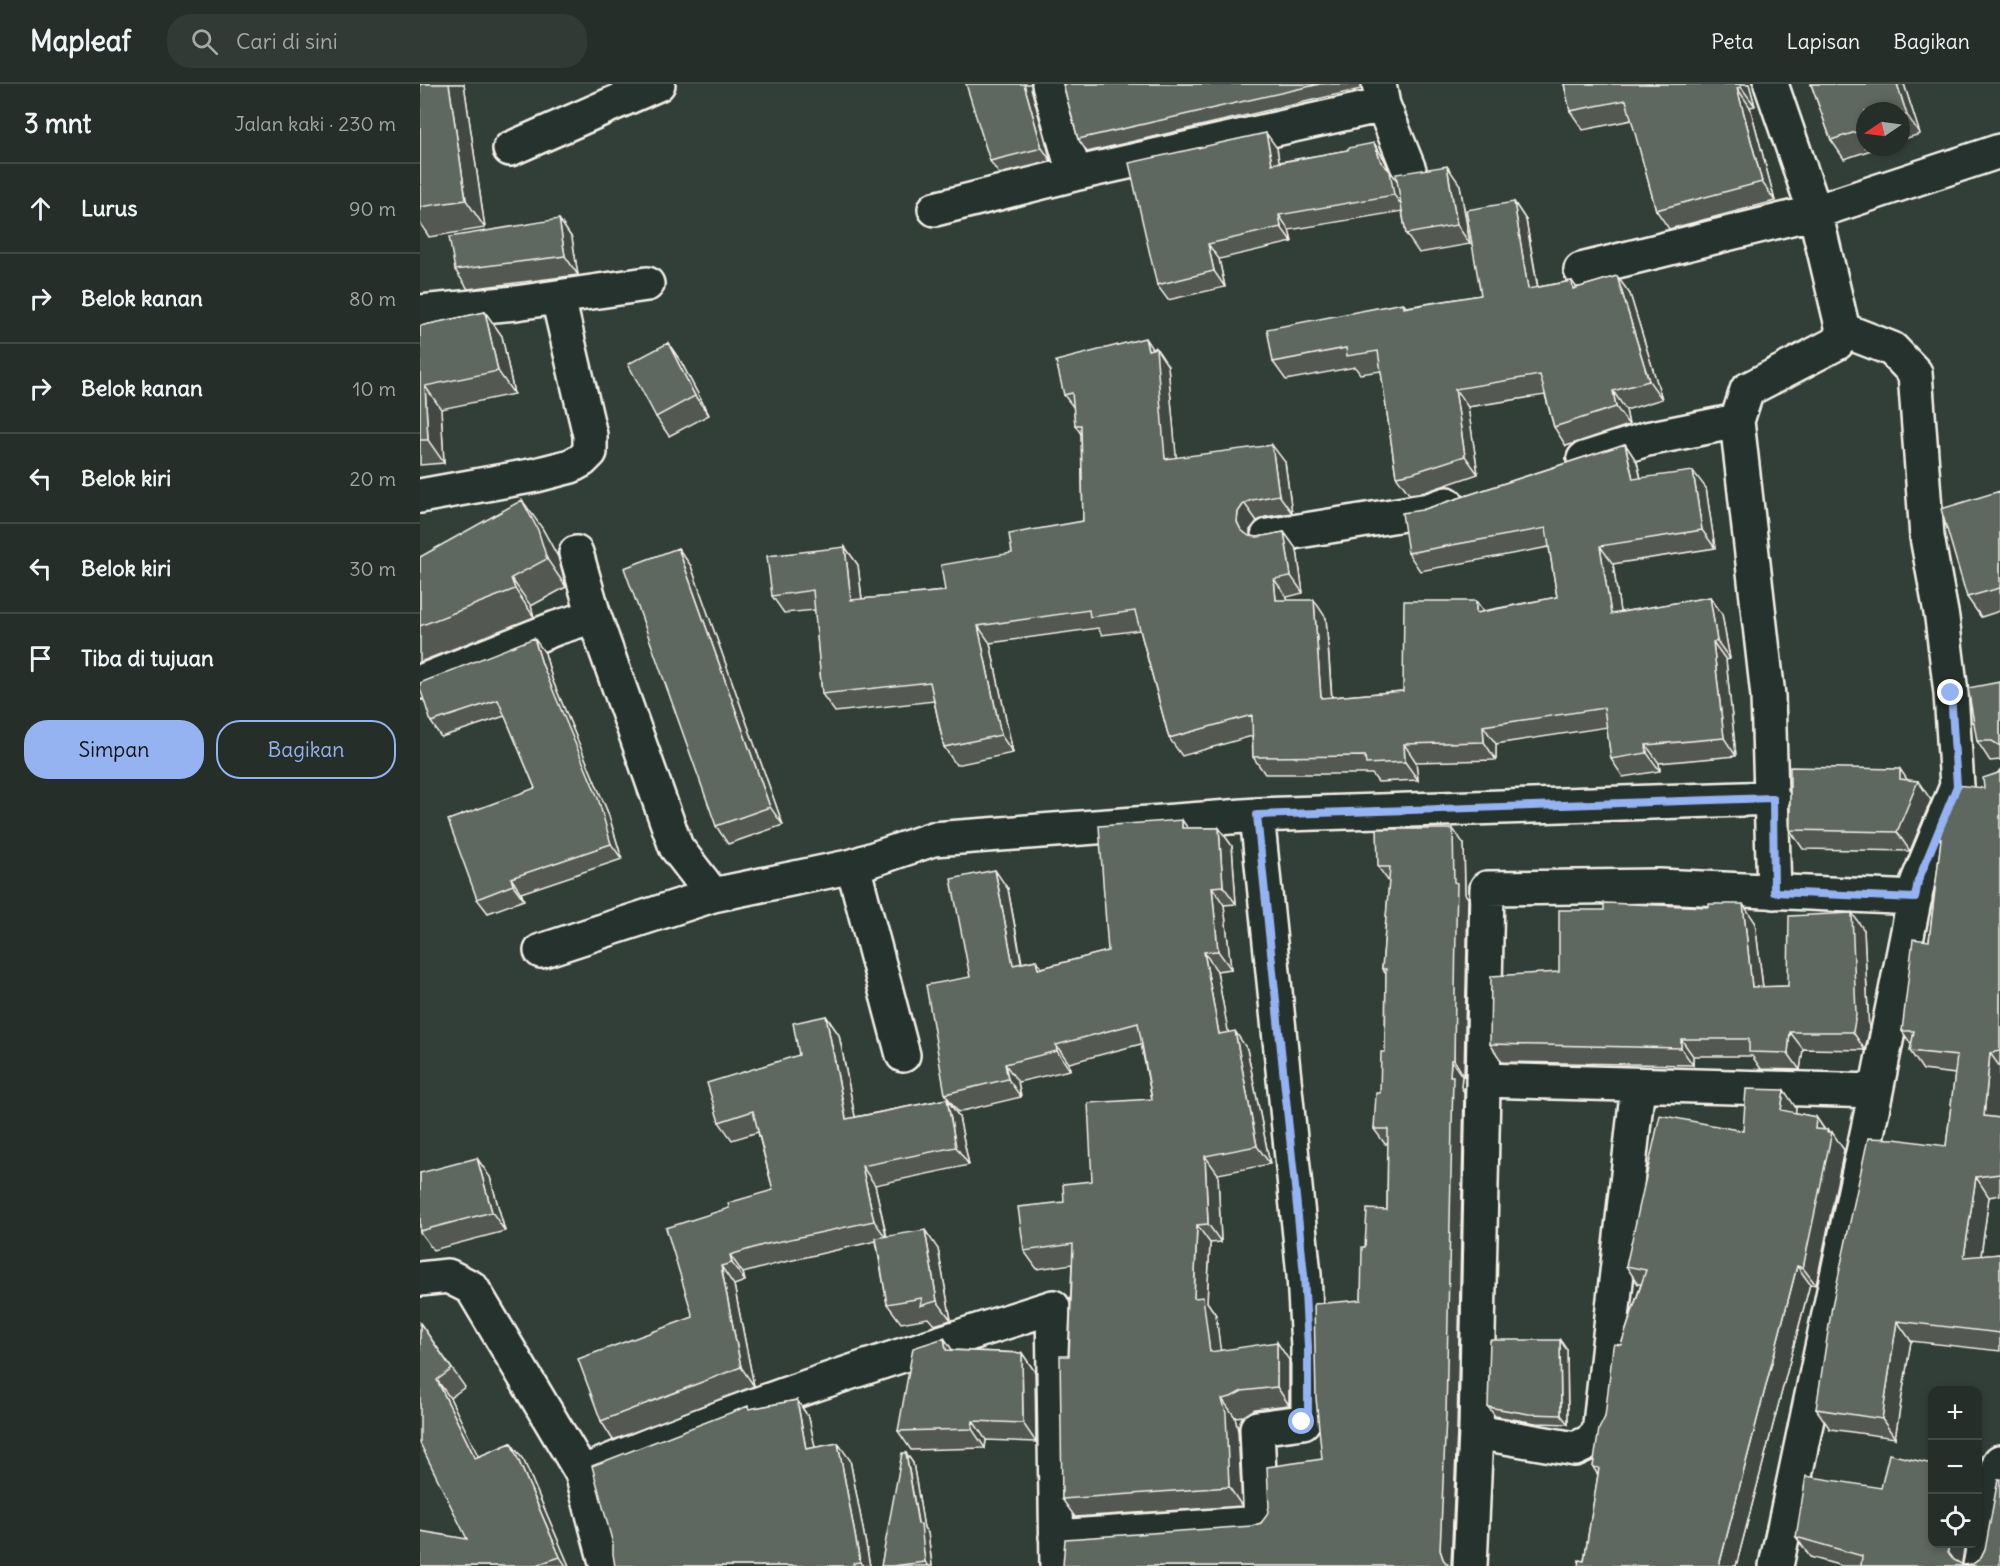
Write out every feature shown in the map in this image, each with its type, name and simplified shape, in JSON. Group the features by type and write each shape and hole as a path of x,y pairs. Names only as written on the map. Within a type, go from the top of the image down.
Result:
{"street":[{"path":"510,149 658,84"},
{"path":"1050,84 1074,174"},
{"path":"1771,84 1815,212 1843,330 1837,343 1747,390 1737,421 1768,696 1773,798 1774,892"},
{"path":"935,209 1381,94 1409,170"},
{"path":"1581,270 1815,212 2000,151"},
{"path":"420,312 558,298 647,284"},
{"path":"420,496 536,475 571,466 590,452 590,435 558,298"},
{"path":"1776,1566 1918,881 1957,786 1951,693 1942,618 1927,537 1915,373 1892,349 1843,330"},
{"path":"1556,468 1647,439 1737,421"},
{"path":"1268,536 1429,510 1470,496"},
{"path":"576,553 594,616 676,847 713,895"},
{"path":"420,682 556,628 594,616"},
{"path":"1957,786 1989,780"},
{"path":"541,951 713,895 854,866 933,839 1257,815 1773,798"},
{"path":"582,1473 640,1448 866,1367 1053,1307 1056,1551 1261,1523 1257,1428 1302,1422 1308,1414 1308,1347 1304,1275 1257,815"},
{"path":"854,866 903,1055"},
{"path":"1470,1566 1476,1432 1487,888 1659,886 1915,898"},
{"path":"1483,1080 1876,1091"},
{"path":"1476,1432 1575,1449 1590,1442 1599,1433 1638,1085"},
{"path":"420,1279 448,1276 472,1288 582,1473 608,1566"},
{"path":"1980,1566 2000,1462"}],"building":[{"path":"420,84 449,84 466,200 420,207"},
{"path":"966,84 1024,84 1042,148 990,161"},
{"path":"1063,84 1320,84 1078,139"},
{"path":"1564,84 1740,84 1741,87 1737,88 1762,182 1656,210 1626,100 1570,111"},
{"path":"1811,84 1897,84 1903,102 1856,102 1856,132 1831,140"},
{"path":"1266,133 1272,164 1374,143 1381,162 1390,171 1394,195 1279,215 1281,227 1208,244 1214,271 1157,285 1129,163"},
{"path":"1447,166 1457,225 1406,234 1396,174"},
{"path":"1514,202 1528,289 1572,281 1573,289 1617,276 1649,381 1613,391 1616,407 1554,427 1540,375 1455,389 1465,456 1396,476 1378,351 1347,356 1346,348 1273,362 1267,329 1403,303 1404,308 1481,295 1466,210"},
{"path":"559,219 565,256 455,270 449,237"},
{"path":"485,312 498,371 425,386 428,440 420,440 420,326"},
{"path":"1145,338 1148,350 1156,348 1165,459 1272,445 1279,495 1244,503 1238,512 1237,522 1241,530 1249,536 1258,537 1284,532 1291,576 1274,579 1276,600 1314,600 1321,698 1403,691 1404,601 1476,601 1476,613 1557,597 1546,528 1408,553 1402,513 1422,510 1625,444 1633,479 1693,471 1702,530 1600,546 1611,614 1710,597 1717,641 1713,642 1724,738 1646,745 1647,753 1611,759 1604,708 1483,726 1484,742 1404,744 1405,762 1366,764 1365,756 1253,757 1252,715 1169,738 1135,611 1090,617 1089,610 978,626 1001,735 944,747 930,682 822,694 813,590 772,596 767,556 845,547 851,600 945,591 941,565 1012,553 1009,534 1083,521 1081,425 1075,425 1072,393 1064,395 1056,361"},
{"path":"668,343 695,396 656,417 628,364"},
{"path":"2000,491 2000,588 1967,597 1941,509"},
{"path":"522,500 538,530 547,559 511,578 515,589 420,626 420,557"},
{"path":"678,548 770,807 716,826 624,568"},
{"path":"534,638 542,664 598,798 611,844 511,878 513,885 477,899 448,820 535,788 498,700 431,722 420,683"},
{"path":"2000,682 2000,746 1992,741 1977,741 1968,688"},
{"path":"1790,767 1900,769 1900,779 1918,781 1897,832 1790,830"},
{"path":"2000,770 2000,1051 1990,1053 1984,1116 2000,1118 2000,1174 1976,1177 1964,1257 2000,1254 2000,1333 1897,1321 1882,1419 1816,1409 1832,1306 1868,1138 1946,1146 1957,1056 1910,1051 1914,1031 1902,1031 1913,939 1929,941 1941,839 1939,839 1940,833 1936,833 1956,785 1984,788 1983,778 1998,773"},
{"path":"1182,820 1182,828 1219,828 1223,886 1212,887 1218,951 1204,952 1219,1034 1235,1031 1257,1146 1205,1156 1208,1224 1197,1225 1194,1298 1203,1297 1210,1352 1277,1342 1277,1387 1242,1391 1222,1399 1226,1413 1229,1487 1062,1499 1060,1356 1069,1356 1073,1244 1024,1251 1018,1207 1064,1202 1063,1184 1092,1181 1088,1103 1152,1099 1138,1023 1056,1045 1057,1051 1005,1064 1008,1079 945,1094 926,985 970,977 951,879 995,870 1013,965 1036,960 1038,969 1108,951 1099,826"},
{"path":"1377,829 1453,829 1454,882 1457,883 1454,1060 1451,1060 1450,1076 1453,1076 1446,1416 1440,1550 1449,1566 1063,1566 1065,1539 1252,1526 1261,1523 1269,1507 1267,1467 1322,1459 1316,1398 1314,1304 1361,1300 1362,1247 1365,1247 1367,1209 1387,1210 1388,1129 1374,1129 1376,1093 1380,1093 1381,1052 1385,1052 1386,969 1382,969 1390,867 1378,867"},
{"path":"1604,903 1709,907 1709,904 1743,904 1752,987 1788,986 1789,916 1852,913 1856,1015 1853,1032 1790,1032 1788,1053 1749,1052 1749,1039 1681,1039 1681,1048 1490,1044 1491,976 1559,972 1559,910 1604,910"},
{"path":"826,1016 846,1119 947,1099 956,1147 862,1166 874,1221 763,1245 730,1255 732,1263 721,1266 741,1367 601,1421 578,1359 693,1317 666,1228 729,1208 728,1203 773,1190 753,1111 719,1122 707,1083 799,1055 793,1023"},
{"path":"1746,1089 1784,1090 1781,1110 1816,1117 1815,1129 1832,1132 1803,1268 1797,1266 1719,1566 1578,1566 1579,1560 1584,1561 1599,1468 1593,1467 1599,1429 1605,1417 1613,1347 1614,1344 1621,1345 1646,1270 1626,1266 1660,1115 1743,1131"},
{"path":"477,1158 492,1212 420,1231 420,1173"},
{"path":"925,1230 937,1301 920,1306 922,1298 887,1304 876,1238"},
{"path":"420,1323 452,1369 437,1380 475,1458 511,1443 560,1557 533,1566 420,1566 420,1531 467,1539 420,1443"},
{"path":"944,1338 946,1350 1022,1353 1023,1423 973,1421 972,1429 898,1431 913,1348"},
{"path":"1490,1340 1560,1340 1561,1415 1529,1414 1488,1407"},
{"path":"797,1400 806,1449 838,1443 860,1562 853,1563 854,1566 615,1566 613,1544 592,1466 748,1406 749,1409"},
{"path":"902,1453 906,1453 918,1524 921,1524 925,1562 881,1566"},
{"path":"1889,1454 1928,1463 1928,1548 1948,1548 1954,1560 1963,1565 1973,1564 1981,1558 1985,1550 1998,1479 2000,1479 2000,1566 1861,1566 1862,1556 1796,1537 1806,1476 1881,1488"}],"route":[{"path":"1302,1422 1308,1414 1308,1347 1304,1275 1257,815 1773,798 1774,892 1915,898 1918,881 1957,786 1951,693"}]}
